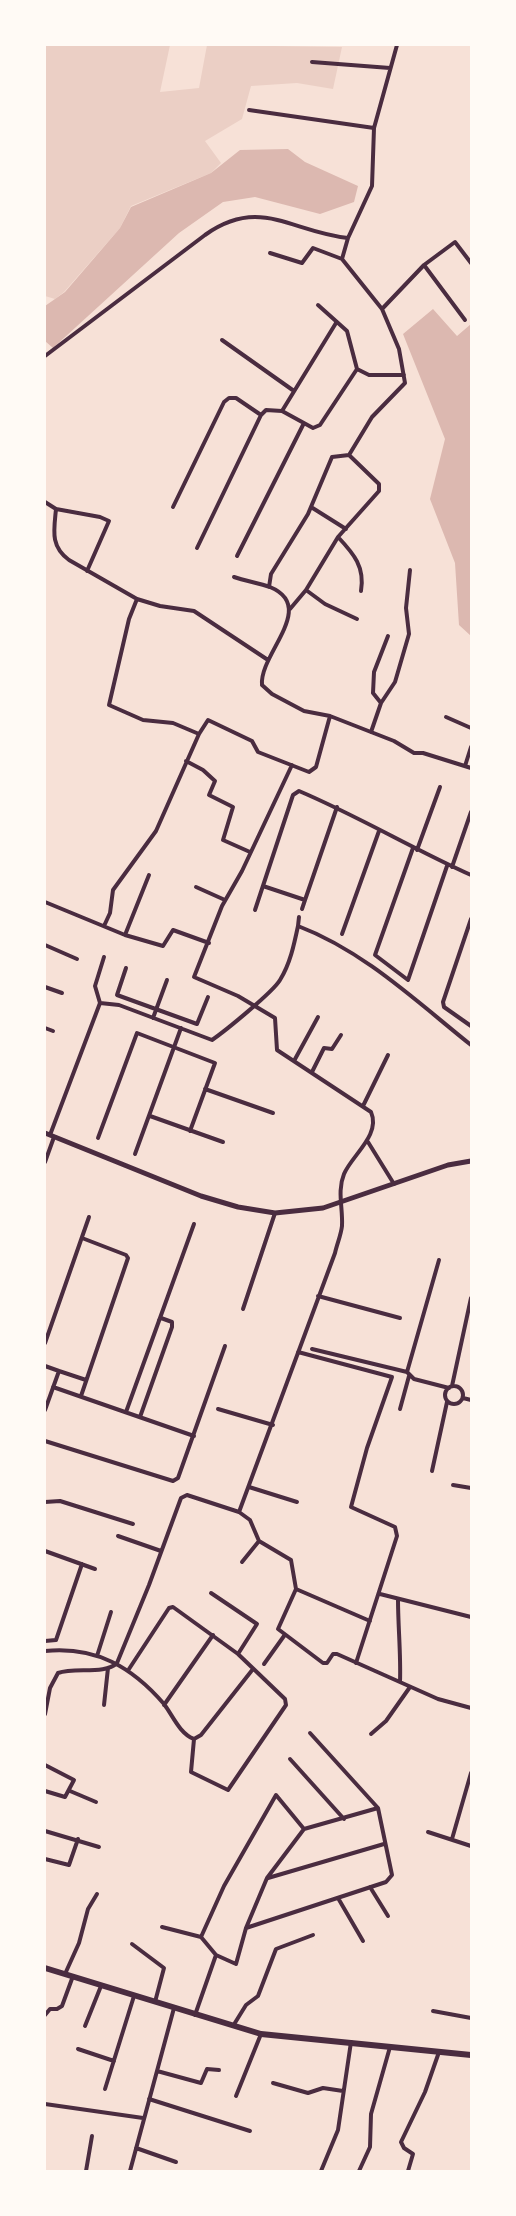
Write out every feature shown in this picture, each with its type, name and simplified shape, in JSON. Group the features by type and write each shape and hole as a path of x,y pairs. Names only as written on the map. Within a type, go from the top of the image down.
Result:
{"main road":[{"path":"45,1968 194,2016 261,2034 471,2055"}],"street":[{"path":"342,259 348,238 372,186 374,128 397,45"},
{"path":"312,62 390,68"},
{"path":"249,110 374,128"},
{"path":"45,356 231,219 248,216 269,218 325,235 348,238"},
{"path":"382,309 424,265 455,242 471,263"},
{"path":"270,253 302,263 313,248 342,259 382,309 399,349 404,375 403,387 372,417 349,455"},
{"path":"424,265 465,320"},
{"path":"197,548 261,415 273,409 282,411 313,428 320,425 357,369 347,331 318,305"},
{"path":"282,411 336,323"},
{"path":"222,340 294,391"},
{"path":"357,369 369,375 404,375"},
{"path":"173,507 224,402 229,398 236,398 261,415"},
{"path":"237,556 304,423"},
{"path":"269,587 272,574 311,507 332,457 349,455"},
{"path":"289,610 306,590 338,537 380,488 349,455"},
{"path":"45,502 56,509 100,516 109,521 87,571"},
{"path":"311,507 346,529"},
{"path":"56,509 54,542 62,555 87,571 115,584 137,599 160,606 194,611 268,660"},
{"path":"338,537 359,562 363,580 362,591"},
{"path":"371,732 381,703 395,682 409,634 406,608 410,570"},
{"path":"234,577 269,587 281,594 289,610 288,623 268,660 262,680 264,687 304,711 330,716 394,741 414,753 423,753 471,768"},
{"path":"306,590 325,604 357,619"},
{"path":"137,599 129,619 120,668 108,699 109,705 143,720 173,723 200,734"},
{"path":"381,703 373,693 372,686 374,672 388,636"},
{"path":"104,926 110,914 113,890 156,831 186,761 208,720 252,741 258,752 309,772 316,767 330,716"},
{"path":"446,717 471,728"},
{"path":"465,766 471,747"},
{"path":"186,761 203,770 215,781 209,795 233,807 223,840 250,852"},
{"path":"239,1512 273,1425 342,1227 340,1184 350,1162 368,1142 373,1115 278,1050 275,1018 194,977 225,900 292,765"},
{"path":"440,787 375,955 408,980 447,866"},
{"path":"255,910 292,795 299,791 337,807 447,866 471,875"},
{"path":"302,909 337,807"},
{"path":"452,867 471,813"},
{"path":"342,934 379,831"},
{"path":"126,935 149,875"},
{"path":"263,886 305,900"},
{"path":"196,887 225,900"},
{"path":"45,902 126,935 163,946 173,930 209,944"},
{"path":"98,1005 119,1005 212,1040 279,982 290,960 299,917"},
{"path":"471,919 442,1002 444,1006 471,1026"},
{"path":"298,926 322,935 362,958 471,1045"},
{"path":"45,945 77,959"},
{"path":"45,1162 50,1135 98,1005 95,986 104,957"},
{"path":"126,968 117,995 197,1024 208,998"},
{"path":"153,1018 167,980"},
{"path":"45,987 62,993"},
{"path":"294,1061 318,1017"},
{"path":"45,1028 53,1031"},
{"path":"135,1154 181,1028"},
{"path":"98,1138 137,1033 215,1063 190,1131"},
{"path":"312,1072 324,1048 332,1049 341,1035"},
{"path":"363,1106 388,1055"},
{"path":"205,1089 273,1113"},
{"path":"150,1116 223,1142"},
{"path":"50,1135 201,1196 238,1207 274,1213 306,1212 448,1165 471,1161"},
{"path":"368,1142 394,1184"},
{"path":"243,1309 274,1213"},
{"path":"45,1343 89,1217"},
{"path":"126,1412 194,1224"},
{"path":"81,1396 127,1264 126,1255 82,1238"},
{"path":"400,1409 439,1260"},
{"path":"318,1296 400,1318"},
{"path":"432,1471 447,1402 445,1393 450,1387 471,1298"},
{"path":"140,1417 172,1327 172,1322 166,1319 158,1320"},
{"path":"45,1441 167,1481 178,1478 225,1346"},
{"path":"312,1349 461,1389 463,1398"},
{"path":"298,1352 392,1377 367,1448 351,1507 394,1527 397,1532 380,1594 356,1663"},
{"path":"45,1366 87,1380"},
{"path":"45,1410 59,1371"},
{"path":"53,1387 194,1436"},
{"path":"463,1398 471,1400"},
{"path":"447,1402 456,1405 463,1398"},
{"path":"218,1408 273,1425"},
{"path":"453,1485 471,1488"},
{"path":"249,1487 297,1502"},
{"path":"45,1714 50,1688 58,1673 68,1670 108,1668 117,1663 176,1506 183,1496 239,1512 250,1520 259,1541 291,1560 296,1589 278,1628 284,1636 323,1663 327,1664 334,1654 438,1699 471,1708"},
{"path":"45,1510 46,1502 60,1501 133,1524"},
{"path":"118,1536 161,1551"},
{"path":"242,1562 259,1541"},
{"path":"45,1551 95,1569"},
{"path":"45,1641 56,1640 82,1564"},
{"path":"296,1589 370,1621"},
{"path":"211,1593 255,1622 257,1627 238,1654"},
{"path":"380,1594 471,1617"},
{"path":"398,1599 401,1647 400,1682"},
{"path":"129,1670 169,1608 173,1607 238,1654 287,1702 271,1729 228,1789 191,1772 194,1739"},
{"path":"97,1656 111,1612"},
{"path":"164,1704 213,1635"},
{"path":"264,1664 284,1636"},
{"path":"45,1651 59,1650 97,1656 129,1670 164,1704 187,1737 194,1739 201,1736 253,1669"},
{"path":"104,1705 108,1668"},
{"path":"371,1734 386,1721 410,1687"},
{"path":"246,1928 386,1882 392,1875 378,1808 310,1733"},
{"path":"290,1759 344,1819"},
{"path":"45,1765 74,1779 65,1797 45,1791"},
{"path":"452,1839 471,1773"},
{"path":"70,1791 96,1802"},
{"path":"201,1937 224,1887 276,1795 304,1829"},
{"path":"162,1927 201,1937 216,1955 236,1964 246,1928 267,1878 304,1829 378,1808"},
{"path":"45,1831 99,1846"},
{"path":"428,1832 471,1846"},
{"path":"45,1859 69,1865 78,1839"},
{"path":"267,1878 384,1844"},
{"path":"370,1887 388,1916"},
{"path":"65,1974 79,1943 88,1909 97,1894"},
{"path":"338,1898 363,1941"},
{"path":"232,2027 243,2008 258,1996 276,1949 313,1935"},
{"path":"132,1944 164,1968 155,2003"},
{"path":"194,2016 216,1955"},
{"path":"45,2015 50,2009 62,2006 73,1976"},
{"path":"85,2026 101,1986"},
{"path":"105,2089 134,1996"},
{"path":"130,2171 174,2008"},
{"path":"433,2011 471,2018"},
{"path":"236,2096 261,2034"},
{"path":"321,2171 338,2130 351,2042"},
{"path":"359,2171 370,2147 371,2115 390,2046"},
{"path":"78,2049 114,2061"},
{"path":"408,2171 413,2154 404,2148 401,2142 425,2092 439,2052"},
{"path":"157,2071 201,2083 207,2069 219,2070"},
{"path":"273,2083 308,2093 323,2088 343,2091"},
{"path":"149,2099 250,2131"},
{"path":"45,2104 143,2118"},
{"path":"86,2171 92,2136"},
{"path":"136,2148 176,2162"}],"shaded area":[{"path":"45,45 170,45 160,92 199,88 207,45 342,47 333,89 297,83 251,86 242,119 205,141 221,163 211,173 131,206 120,228 64,292 55,299 45,296"},
{"path":"288,149 305,162 358,186 354,202 320,214 255,197 223,202 179,233 53,348 45,341 45,306 65,292 120,228 131,207 211,173 240,150"},
{"path":"433,309 457,336 471,324 471,636 459,625 455,563 430,499 445,439 403,334"}]}
